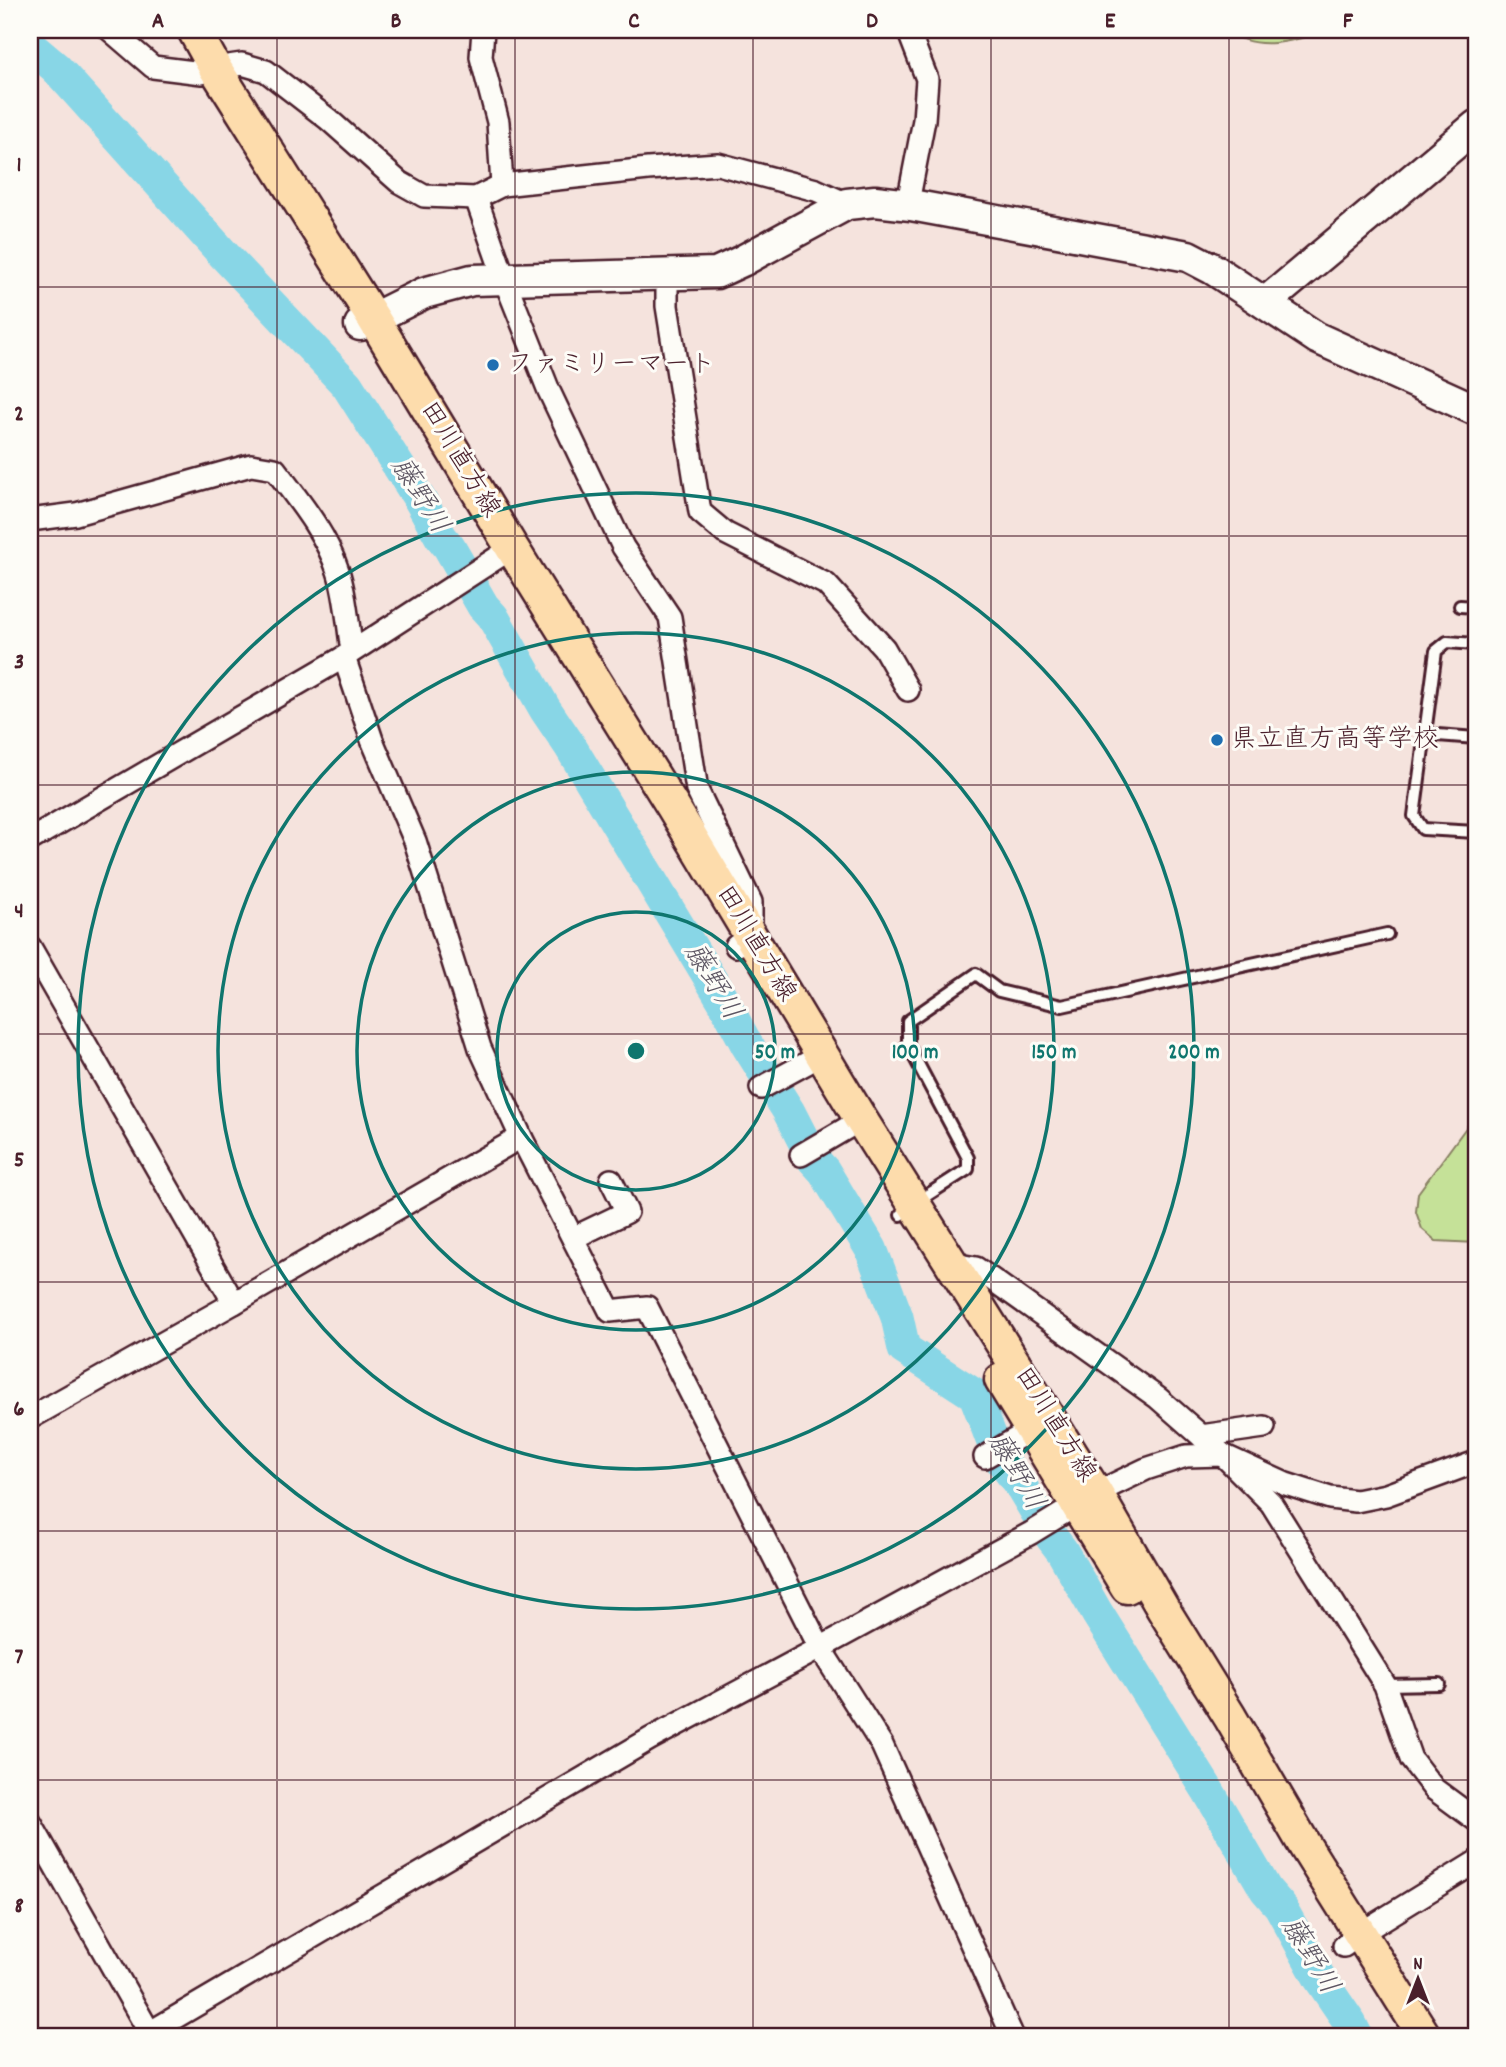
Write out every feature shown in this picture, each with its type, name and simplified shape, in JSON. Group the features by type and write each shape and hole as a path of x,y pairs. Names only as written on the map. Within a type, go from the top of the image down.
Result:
{"main road":[{"name":"田川直方線","path":"178,30 208,71 366,322 504,553 658,783 806,1063 846,1128 953,1264 1081,1503"},
{"name":"田川直方線","path":"194,30 208,71"},
{"name":"田川直方線","path":"743,941 860,1118 937,1270 1030,1431 1081,1503 1163,1609 1230,1717 1305,1846 1400,2037"},
{"name":"田川直方線","path":"1352,1939 1425,2037"}],"street":[{"path":"110,30 153,67 208,71 242,64 266,71 328,119 399,182 424,196 476,198 502,185 718,164 816,190 848,204"},
{"path":"482,30 481,57 498,122 502,185"},
{"path":"908,30 927,79 924,120 910,192"},
{"path":"1265,303 1476,126"},
{"path":"476,198 504,278 549,391 623,547 670,617 697,790 751,902 743,941"},
{"path":"366,322 424,293 472,280 716,273 848,204 875,201 911,205 1188,257 1213,269 1317,338 1476,410"},
{"path":"667,274 667,306 700,512 725,533 826,584 884,648 908,690"},
{"path":"30,520 76,514 251,465 275,469 305,508 330,548 339,574 348,654 372,740 415,841 480,1048 521,1137 610,1311 647,1307 820,1648 882,1745 1013,2037"},
{"path":"30,840 348,654 504,553"},
{"path":"30,947 234,1303"},
{"path":"761,1088 806,1063"},
{"path":"801,1155 846,1128"},
{"path":"30,1418 521,1137"},
{"path":"573,1238 627,1212 611,1180"},
{"path":"953,1264 976,1268 1158,1398 1223,1455 1270,1503 1385,1685 1411,1759 1434,1790 1476,1820"},
{"path":"1201,1436 1264,1427"},
{"path":"985,1457 1030,1431"},
{"path":"30,1822 148,2036 650,1739 1146,1469 1186,1455 1223,1455 1286,1484 1331,1498 1356,1501 1385,1494 1476,1462"},
{"path":"1352,1939 1476,1862"}],"lane":[{"path":"1460,606 1476,607"},
{"path":"1476,644 1447,642 1436,651 1414,816 1423,829 1476,832"},
{"path":"1425,734 1476,738"},
{"path":"908,1209 968,1169 968,1158 908,1045 908,1021 976,974 999,990 1062,1006 1387,934"},
{"path":"1385,1685 1440,1684"}],"green space":[{"path":"1226,30 1330,30 1291,41 1263,43 1250,42"},
{"path":"1476,1114 1476,1243 1436,1241 1422,1229 1416,1212 1418,1193"}],"waterway":[{"name":"藤野川","path":"30,46 56,68 225,256 347,385 483,606 493,617 545,709 723,1000 747,1045 789,1112 813,1159 824,1171 871,1249 897,1317 904,1349 975,1395 998,1456 1021,1486 1062,1551 1097,1613 1207,1789 1266,1890 1280,1906 1320,1979 1357,2037"}],"place":[{"name":"ファミリーマート","path":"493,365"},
{"name":"県立直方高等学校","path":"1217,740"}]}
